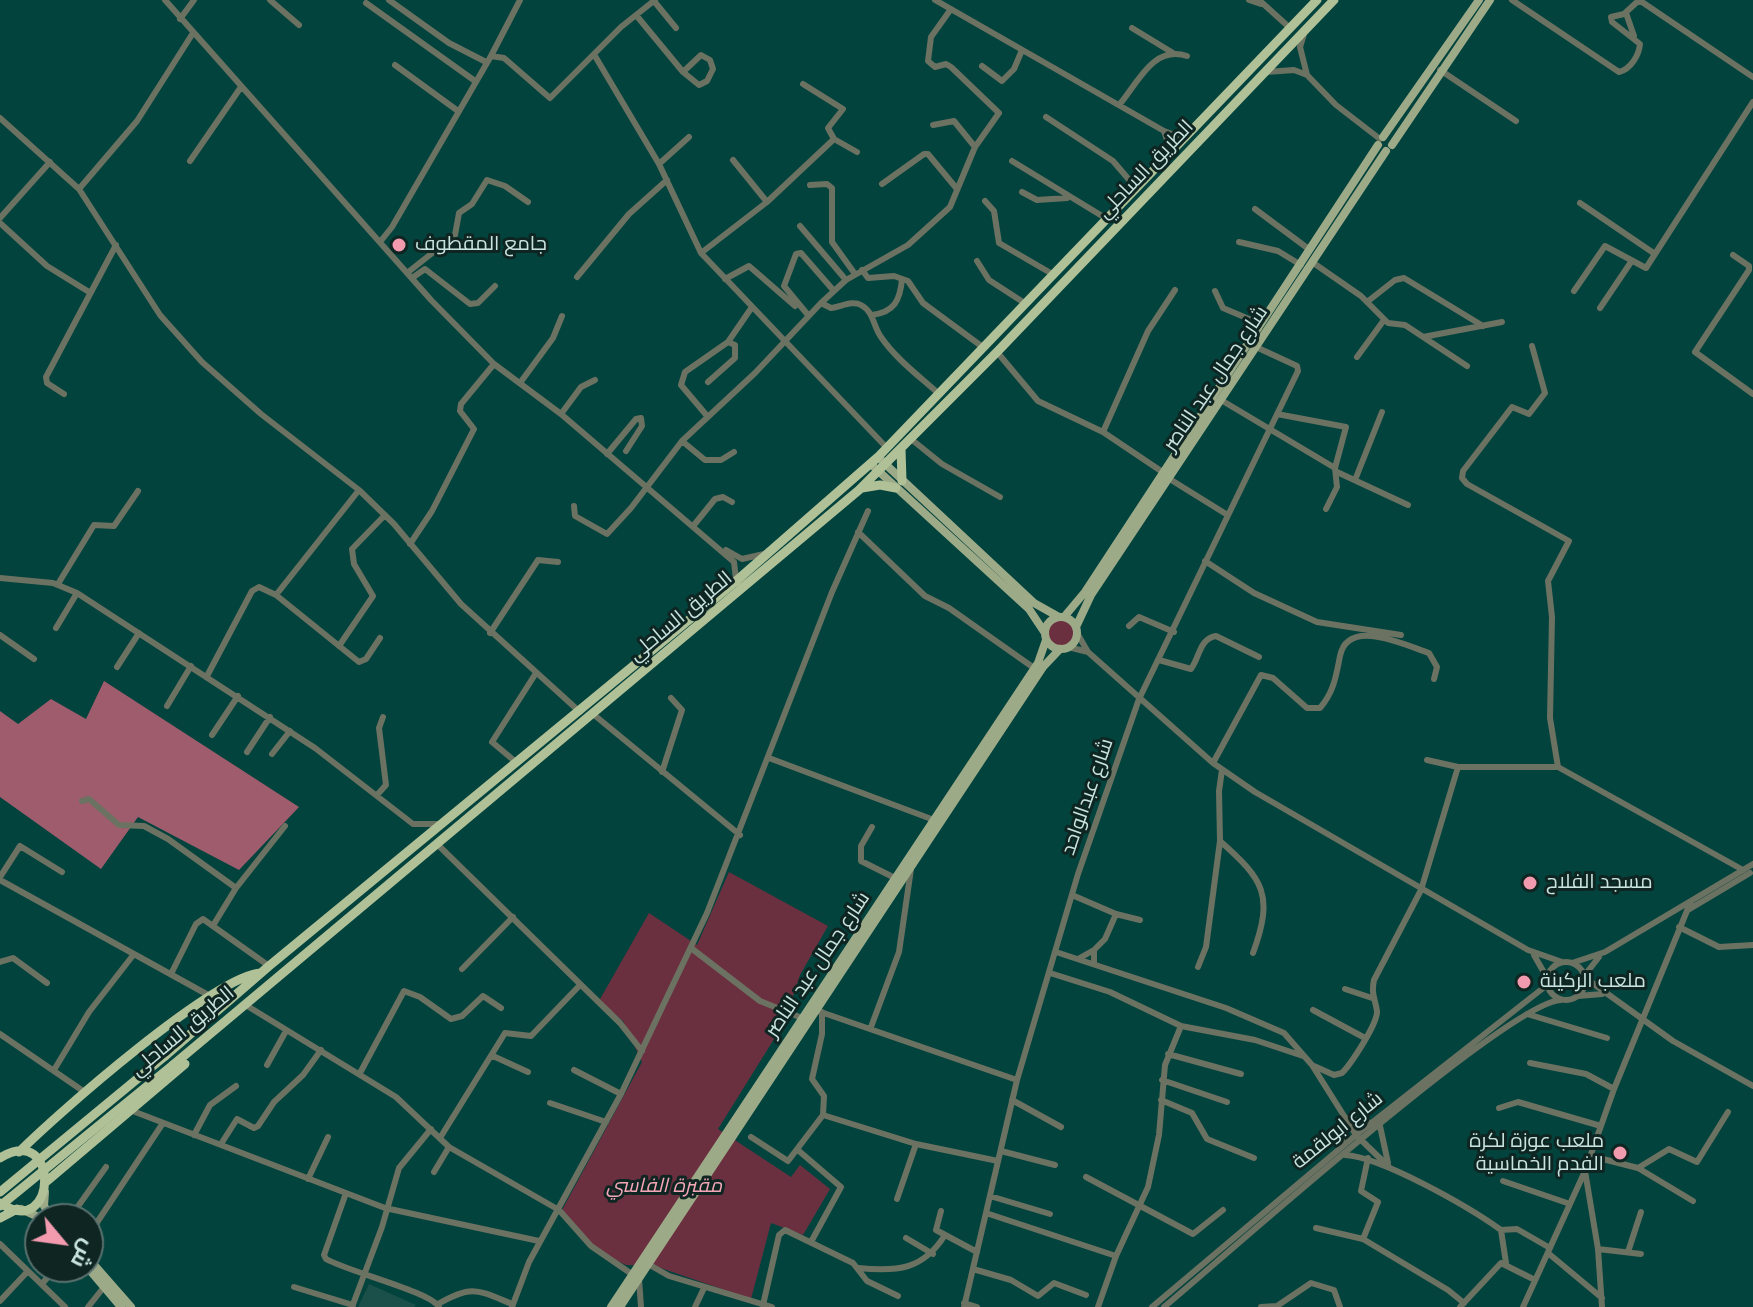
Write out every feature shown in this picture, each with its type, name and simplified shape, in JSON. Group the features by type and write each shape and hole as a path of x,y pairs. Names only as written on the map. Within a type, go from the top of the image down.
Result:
{"highway":[{"name":"الطريق الساحلي","path":"0,1192 414,846 859,490 887,448 1317,0"},
{"name":"الطريق الساحلي","path":"0,1204 173,1065 593,714 735,582 878,464 901,449 1334,0"},
{"path":"859,490 874,485 899,484 901,449"},
{"path":"0,1158 16,1152 210,996 247,975 260,973"},
{"path":"47,1181 187,1061 216,1028"},
{"path":"0,1148 39,1160 47,1181 45,1192 35,1204 0,1218"},
{"path":"0,1204 19,1209"}],"main road":[{"name":"شارع جمال عبد الناصر","path":"611,1307 648,1264 819,1011 1043,667 1064,648 1076,630 1091,595 1259,329 1479,0"},
{"name":"شارع جمال عبد الناصر","path":"620,1307 636,1276 802,1018 1034,668 1049,622 1062,617 1085,592 1221,400 1312,262 1384,143 1490,0"},
{"path":"878,464 1029,609 1046,636 1064,648"},
{"path":"899,484 1034,603 1062,617 1076,630"},
{"path":"44,1203 45,1192"},
{"path":"19,1209 24,1211"},
{"path":"104,1276 131,1307"},
{"path":"101,1283 121,1307"}],"street":[{"path":"165,0 410,276 494,364 561,414 707,536 734,562 735,582"},
{"path":"180,19 194,0"},
{"path":"270,0 299,25"},
{"path":"389,0 449,43 489,59 504,58 550,98 654,0 676,28"},
{"path":"380,242 392,227 520,0"},
{"path":"935,0 1164,131 1177,136 1193,130"},
{"path":"1249,0 1260,2 1290,28"},
{"path":"1512,0 1617,71 1626,70 1639,53 1640,44 1611,21 1613,16 1626,13 1637,2 1642,2 1753,77"},
{"path":"366,3 475,81"},
{"path":"574,506 575,516 607,534 648,488 682,441 785,342 808,315 846,280 899,250 950,207 975,147 999,113 951,67 946,64 935,67 928,61 931,37 951,9"},
{"path":"1626,13 1634,37"},
{"path":"636,15 683,72 699,85 707,81 713,69 710,60 701,55 683,72"},
{"path":"1132,28 1173,53 1187,56"},
{"path":"1306,30 1300,47 1307,75"},
{"path":"79,189 137,121 193,33"},
{"path":"982,66 1002,81 1014,69 1022,50"},
{"path":"1119,105 1154,61 1173,53"},
{"path":"595,56 659,164 701,253 887,448"},
{"path":"395,65 458,111"},
{"path":"1263,73 1294,70 1307,75 1342,111 1384,143"},
{"path":"1440,70 1516,121"},
{"path":"803,84 840,105 843,109 828,128 834,139 857,152"},
{"path":"190,161 241,87"},
{"path":"1574,291 1603,247 1645,269 1753,102"},
{"path":"1046,117 1113,161 1137,189"},
{"path":"0,118 79,189 160,315 202,362 261,414 359,490 385,515 461,604 580,712"},
{"path":"933,125 954,121 975,147"},
{"path":"1164,131 1168,143 1165,159"},
{"path":"659,164 689,137"},
{"path":"701,253 767,202 834,139"},
{"path":"882,184 924,154 932,156 957,189"},
{"path":"733,160 767,202"},
{"path":"1012,161 1097,214"},
{"path":"50,162 0,221 47,266 89,292"},
{"path":"410,276 455,235 459,213 472,204 487,180 505,186 528,202"},
{"path":"577,277 629,214 667,180"},
{"path":"810,185 827,184 832,188 831,235 858,272 868,278 902,279 912,284 930,308 966,331 984,348"},
{"path":"1022,192 1037,200 1064,196 1107,219"},
{"path":"985,201 994,211 994,230 999,243 1054,275"},
{"path":"1580,203 1655,254"},
{"path":"1255,209 1310,250"},
{"path":"800,226 846,280"},
{"path":"813,242 831,235"},
{"path":"1239,242 1278,251 1301,265"},
{"path":"64,394 47,383 46,377 116,245"},
{"path":"808,315 784,286 796,254 801,253 834,291"},
{"path":"1733,255 1749,266 1749,270 1695,352 1753,394"},
{"path":"977,261 989,280 1026,304"},
{"path":"1312,262 1367,302 1384,320 1405,325 1467,366"},
{"path":"1600,308 1631,262"},
{"path":"725,279 749,266 795,306"},
{"path":"410,276 425,269 470,304 478,303 495,286"},
{"path":"1367,302 1393,281 1404,278 1483,326"},
{"path":"872,315 884,314 895,306 901,295 902,279"},
{"path":"1103,432 1148,331 1175,290"},
{"path":"1215,291 1223,308 1246,317 1259,329"},
{"path":"821,303 831,308 852,302 862,305 872,315 879,334 888,346 939,394"},
{"path":"708,417 681,385 685,372 728,342 752,307"},
{"path":"520,383 553,338 562,316"},
{"path":"1357,357 1384,320"},
{"path":"1423,337 1502,322"},
{"path":"708,382 735,358 735,345 728,342"},
{"path":"1532,346 1545,393 1530,413 1512,407 1463,471 1462,478 1467,484 1569,541 1548,581 1552,614 1550,718 1558,767"},
{"name":"شارع عبدالواحد","path":"964,1305 1017,1080 1072,895 1139,699 1174,632 1226,514 1298,368 1256,347"},
{"path":"997,352 1038,401 1103,432 1226,514"},
{"path":"410,544 432,511 474,429 460,411 461,404 494,364"},
{"path":"561,414 581,387 595,380"},
{"path":"1221,400 1336,470 1408,505"},
{"path":"1355,480 1382,412"},
{"path":"1277,414 1346,427 1336,470 1337,487 1326,509"},
{"path":"607,454 636,419 641,418 642,426 626,451"},
{"path":"911,439 942,464 1000,497"},
{"path":"682,441 705,460 713,462 734,452"},
{"path":"276,595 359,490"},
{"path":"58,584 94,525 114,526 138,491"},
{"path":"694,525 715,499 723,497 732,502"},
{"path":"346,1193 325,1257 364,1277 430,1297 439,1306 465,1289 473,1289 512,1306 539,1241 621,1094 691,948 740,835 868,511"},
{"path":"339,646 373,596 351,552 385,515"},
{"path":"858,532 925,596 949,608 1034,668"},
{"path":"707,536 742,559 769,553"},
{"path":"490,633 538,560 558,562"},
{"path":"1205,561 1254,593 1317,622 1401,635"},
{"path":"0,578 58,584 77,593 238,696 290,731 413,824 418,835 414,846"},
{"path":"207,676 252,591 259,587 276,595 363,662 380,638"},
{"path":"56,628 77,593"},
{"path":"1129,626 1139,617 1174,632"},
{"path":"1076,630 1088,652 1222,770 1421,890 1528,950 1572,963 1605,952 1750,869"},
{"path":"117,667 139,633"},
{"path":"0,635 34,659"},
{"path":"1213,763 1261,675 1273,678 1307,708 1320,708 1335,685 1342,650 1351,638 1360,635 1390,639 1429,653 1437,667 1434,679"},
{"path":"1159,660 1191,669 1206,639 1216,636 1259,657"},
{"path":"1064,648 1088,652"},
{"path":"167,706 191,666"},
{"path":"517,763 492,742 536,673"},
{"path":"212,735 238,696"},
{"path":"662,772 682,710 671,698"},
{"path":"593,714 740,835"},
{"path":"247,752 270,717"},
{"path":"377,795 386,785 379,728 383,717"},
{"path":"272,754 290,731"},
{"path":"769,758 934,820"},
{"path":"1427,760 1458,767 1558,767 1750,869"},
{"path":"1312,1065 1334,1075 1342,1073 1365,1038 1377,1012 1372,998 1380,966 1421,890 1458,767"},
{"path":"1198,967 1206,947 1220,841 1222,770"},
{"path":"82,801 89,799 99,805 119,825 144,826 168,839 236,888"},
{"path":"413,824 442,824"},
{"path":"214,924 236,888 285,826"},
{"path":"872,827 861,846 861,861 895,878"},
{"path":"1220,841 1252,868 1261,883 1265,903 1264,924 1253,953"},
{"path":"436,843 620,1023 642,1051"},
{"path":"62,872 20,846 0,878 210,996"},
{"path":"871,1027 899,952 911,866"},
{"path":"1688,910 1750,869"},
{"path":"1072,895 1116,914 1140,920"},
{"path":"1523,1307 1585,1171 1614,1089 1691,901"},
{"path":"1078,959 1105,939 1116,914"},
{"path":"462,969 513,917"},
{"path":"171,974 196,924 203,919 269,966"},
{"path":"1679,927 1719,947 1753,945"},
{"path":"691,948 760,1001 802,1018"},
{"path":"1094,950 1094,964"},
{"path":"1528,950 1543,966 1551,994 1561,1000 1596,993 1609,996"},
{"path":"1056,952 1274,1027 1293,1040 1307,1057 1344,1118 1359,1138 1389,1167"},
{"path":"1578,996 1584,988 1584,977 1605,952"},
{"path":"54,1070 89,1012 134,954"},
{"path":"0,962 13,958 47,983"},
{"path":"1547,983 1551,969 1562,962"},
{"path":"1572,963 1584,977 1673,1041 1753,1086"},
{"path":"1050,973 1110,992 1181,1026 1255,1040 1307,1057"},
{"name":"شارع ابولقمة","path":"1164,1307 1345,1155 1371,1123 1547,983"},
{"path":"440,1138 451,1115 493,1056 505,1033 525,1038 531,1036 580,985"},
{"path":"1345,989 1372,998"},
{"path":"360,1073 404,991 420,997 451,1019 462,1016 483,996 501,1008"},
{"name":"شارع ابولقمة","path":"1152,1307 1341,1147 1380,1126 1527,1014 1548,1001 1561,1000"},
{"path":"244,1004 409,1106 449,1147 559,1210 591,1246 636,1276 641,1307"},
{"path":"1313,1010 1365,1038"},
{"path":"819,1011 1017,1080"},
{"path":"751,1137 788,1161 799,1151 823,1115 824,1096 812,1079 823,1025 819,1011"},
{"path":"1527,1014 1607,1038"},
{"path":"1098,1307 1116,1256 1140,1207 1156,1150 1162,1080 1168,1054 1181,1026"},
{"path":"267,1065 286,1031"},
{"path":"0,1034 87,1093"},
{"path":"221,1144 237,1119 254,1128 258,1126 274,1102 303,1075 321,1050"},
{"path":"1168,1054 1241,1074"},
{"path":"493,1056 528,1072"},
{"path":"1530,1063 1586,1074 1614,1089"},
{"path":"574,1070 621,1094"},
{"path":"1162,1080 1227,1102"},
{"path":"194,1135 210,1105 236,1086"},
{"path":"1012,1100 1061,1127"},
{"path":"1161,1100 1192,1113 1207,1139 1254,1158"},
{"path":"1499,1108 1518,1102 1601,1126"},
{"path":"550,1103 606,1122"},
{"path":"130,1110 385,1208 539,1241"},
{"path":"1638,1168 1669,1149 1697,1162 1728,1112"},
{"path":"823,1115 916,1144 998,1161"},
{"path":"1344,1118 1371,1123"},
{"path":"1341,1147 1344,1118"},
{"path":"104,1212 163,1123"},
{"path":"1380,1126 1381,1145 1389,1167"},
{"path":"294,1287 352,1306 401,1164 431,1129"},
{"path":"308,1179 328,1137"},
{"path":"897,1199 916,1144"},
{"path":"434,1172 449,1147"},
{"path":"799,1151 841,1187 811,1242"},
{"path":"1001,1151 1055,1165"},
{"path":"1345,1155 1368,1158 1389,1167 1501,1230 1517,1229 1549,1250 1602,1298"},
{"path":"1591,1156 1638,1168 1693,1201"},
{"path":"1363,1239 1378,1202 1361,1191 1368,1158"},
{"path":"80,1203 106,1167"},
{"path":"1585,1171 1598,1249 1602,1307"},
{"path":"1086,1177 1193,1234 1223,1210"},
{"path":"1503,1181 1570,1204"},
{"path":"990,1196 1050,1214"},
{"path":"941,1211 935,1228 977,1252"},
{"path":"1628,1252 1641,1212"},
{"path":"986,1213 1116,1256"},
{"path":"1316,1228 1363,1239 1448,1290 1462,1305 1498,1266 1506,1263"},
{"path":"1501,1230 1506,1263"},
{"path":"763,1305 781,1231 811,1242 858,1268 890,1270 923,1261 933,1254 945,1235"},
{"path":"906,1238 933,1254"},
{"path":"0,1244 24,1267"},
{"path":"1598,1249 1641,1254"},
{"path":"1506,1263 1535,1280"},
{"path":"648,1264 669,1276 772,1307"},
{"path":"858,1268 867,1281 898,1296"},
{"path":"973,1269 1011,1280 1038,1296 1054,1283 1086,1295"},
{"path":"0,1301 24,1275"},
{"path":"1261,1307 1278,1306 1311,1283 1334,1290 1340,1307"},
{"path":"42,1284 65,1307"},
{"path":"88,1307 104,1287"},
{"path":"695,1307 704,1288"},
{"path":"964,1305 977,1307"}],"shaded area":[{"path":"104,681 299,807 239,870 138,817 101,869 0,797 0,711 18,724 51,699 86,719"},
{"path":"369,1284 416,1305 358,1307"}],"green space":[{"path":"1061,619 1071,623 1075,633 1071,643 1061,647 1051,643 1047,633 1051,623"},
{"name":"مقبرة الفاسي","path":"729,872 828,926 800,975 784,1023 718,1129 791,1177 800,1165 830,1189 803,1235 771,1223 751,1299 655,1266 626,1265 590,1248 561,1212 642,1062 623,1021 599,1001 649,913 697,945"}],"place":[{"name":"جامع المقطوف","path":"399,245"},
{"name":"مسجد الفلاح","path":"1530,883"},
{"name":"ملعب الركينة","path":"1524,982"},
{"name":"ملعب عوزة لكرة الفدم الخماسية","path":"1620,1153"}]}
